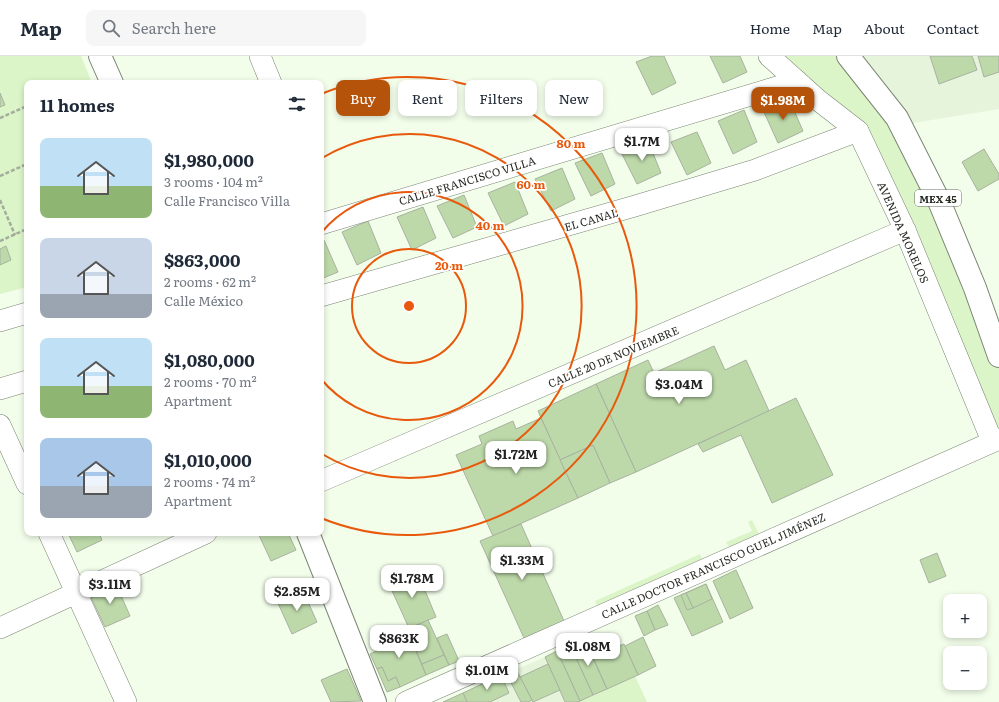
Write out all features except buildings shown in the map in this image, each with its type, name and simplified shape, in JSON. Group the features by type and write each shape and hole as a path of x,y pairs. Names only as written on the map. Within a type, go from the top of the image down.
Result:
{"main road":[{"path":"100,56 111,80"},
{"name":"MEX 45","path":"848,56 897,118 940,200 975,288 999,356"},
{"path":"309,536 375,702"}],"street":[{"path":"260,56 270,80"},
{"name":"AVENIDA MORELOS","path":"769,56 818,100 858,131 904,230 996,440"},
{"name":"CALLE FRANCISCO VILLA","path":"324,219 797,81"},
{"name":"EL CANAL","path":"324,295 755,170 858,131"},
{"name":"CALLE 20 DE NOVIEMBRE","path":"324,480 904,230"},
{"path":"0,322 24,314"},
{"path":"0,389 24,382"},
{"path":"0,425 24,477"},
{"name":"CALLE DOCTOR FRANCISCO GUEL JIMÉNEZ","path":"406,702 996,440"},
{"path":"50,536 126,702"},
{"path":"0,628 200,536"}],"path":[{"path":"0,118 24,107"},
{"path":"0,176 24,165"},
{"path":"0,200 15,235"},
{"path":"0,241 24,230"}],"shaded area":[{"path":"847,56 999,56 999,109 901,125"},
{"path":"545,657 565,702 467,702 463,693"}],"green space":[{"path":"0,56 81,56 91,80 24,80 24,288 0,294"},
{"path":"772,56 843,56 932,186 999,361 999,439 858,131"},
{"path":"752,520 759,534 729,547 726,542 752,531 748,522"},
{"path":"700,554 702,559 597,606 595,601"},
{"path":"635,676 647,702 577,702"}]}
